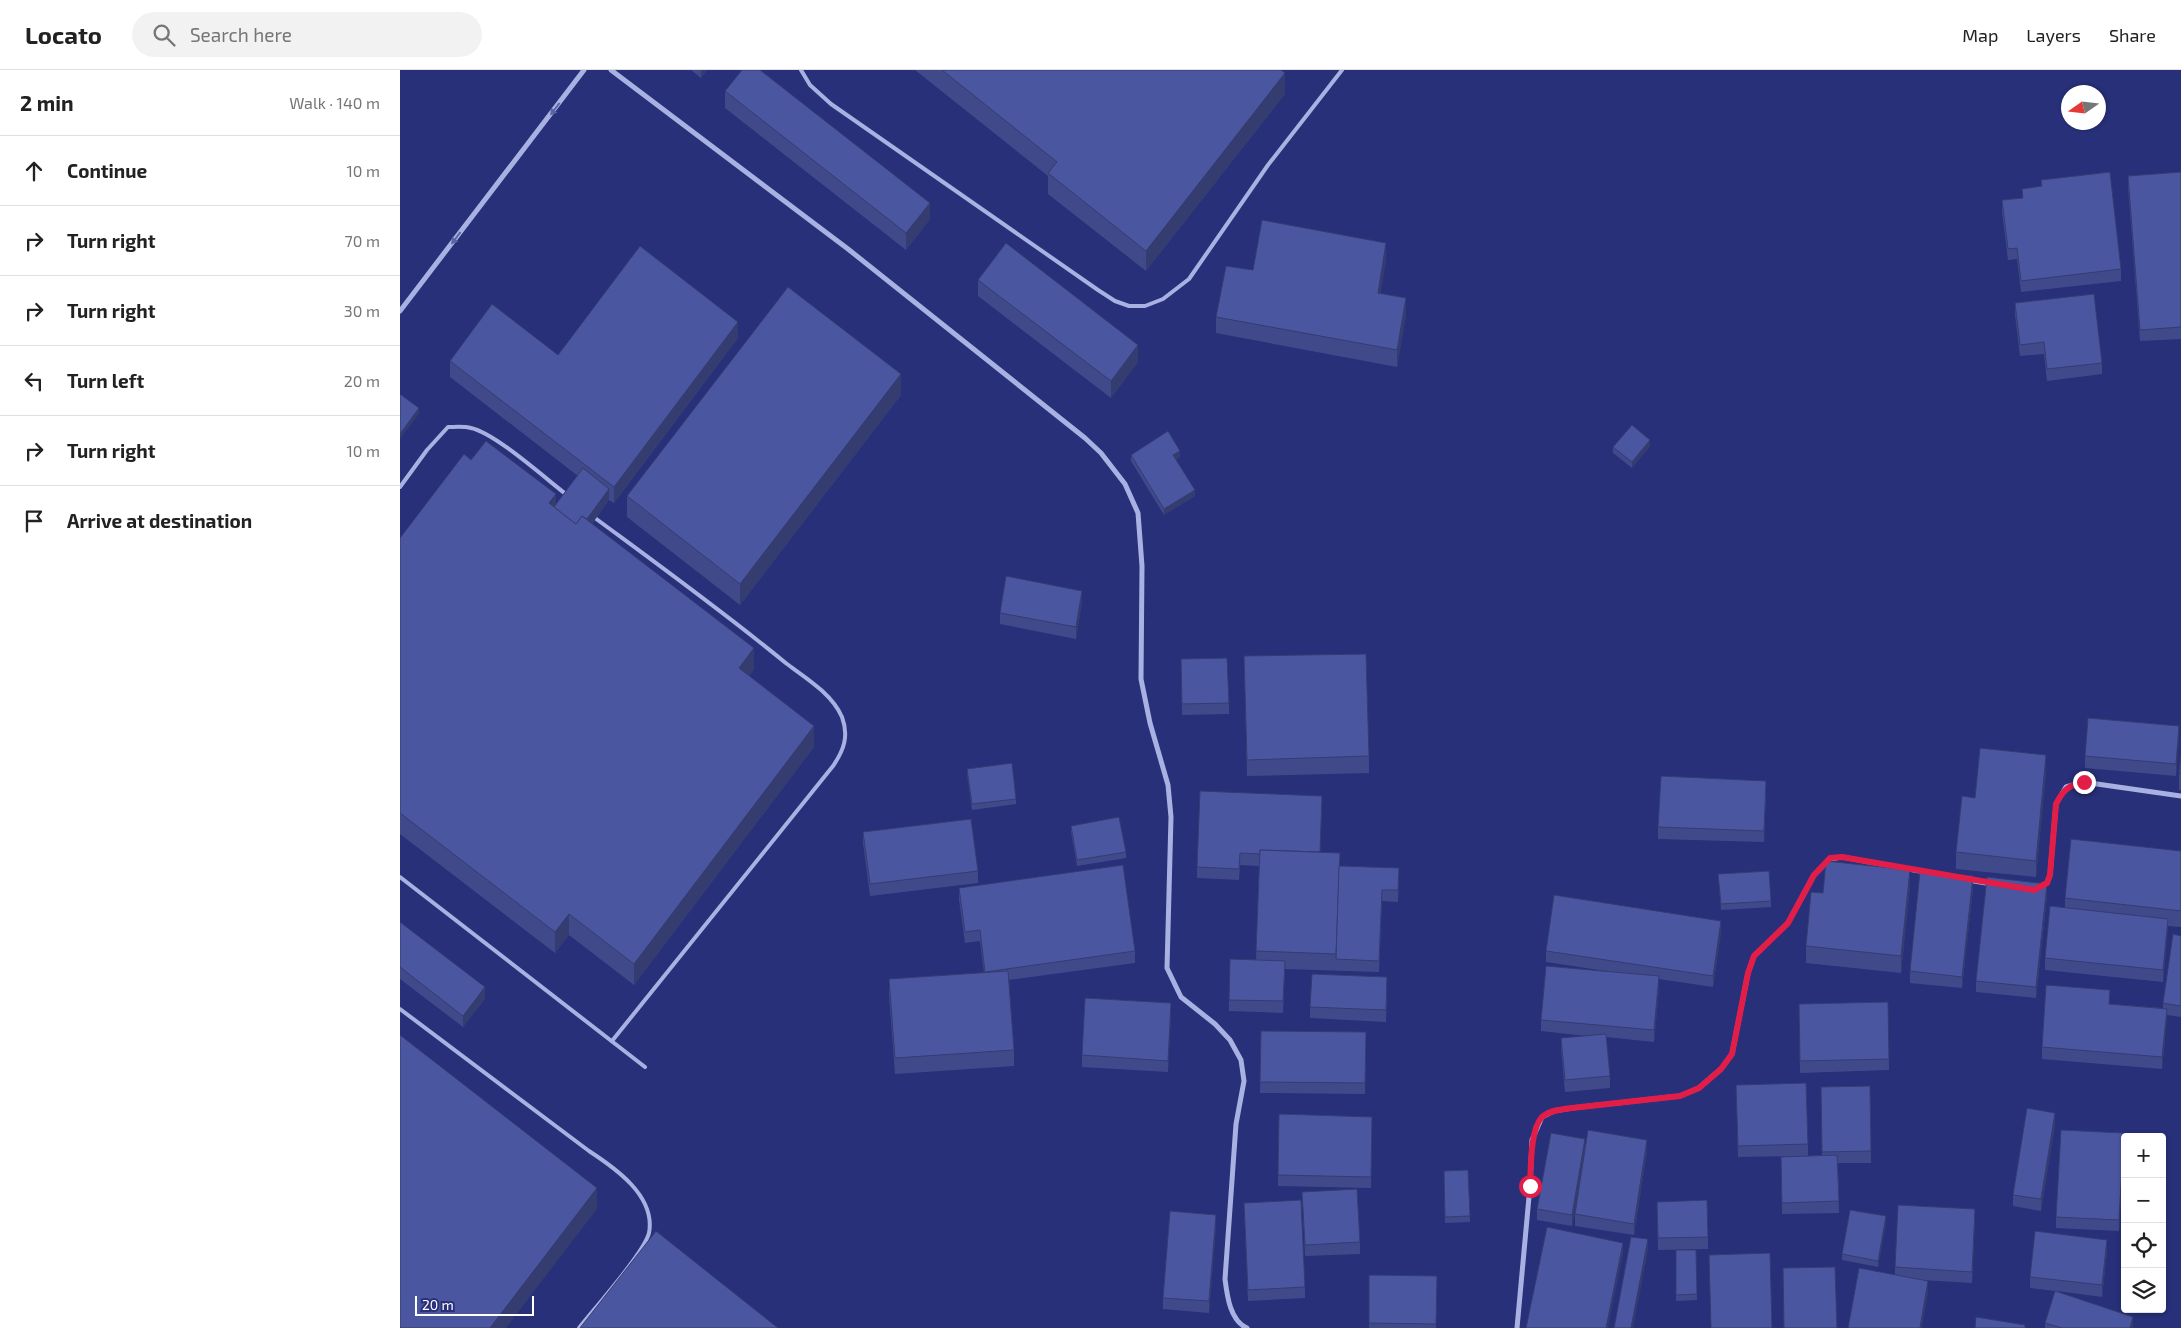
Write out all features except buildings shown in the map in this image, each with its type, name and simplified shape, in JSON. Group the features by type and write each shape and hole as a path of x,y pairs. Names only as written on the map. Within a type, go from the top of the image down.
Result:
{"street":[{"path":"400,311 584,70"},
{"path":"611,70 848,249 1085,438 1101,453 1125,484 1138,514 1142,566 1141,679 1150,724 1168,785 1171,817 1167,968 1181,997 1215,1024 1230,1040 1241,1060 1244,1081 1236,1124 1225,1279 1227,1298 1241,1325 1247,1328"},
{"path":"2034,890 2047,883 2050,875 2056,804 2066,787 2084,782 2181,796"},
{"path":"1516,1328 1530,1186 1532,1140 1542,1118 1554,1111 1572,1108 1680,1096 1699,1088 1721,1069 1732,1054 1748,973 1754,956 1788,923 1814,875 1830,858 1842,857 1928,872"},
{"path":"1965,879 2003,886"}],"lane":[{"path":"801,70 810,85 839,110 1098,290 1115,301 1129,306 1145,306 1163,298 1188,279 1268,165 1342,70"},
{"path":"400,487 427,450 448,427 462,427 473,428 502,445 569,497"},
{"path":"596,518 765,646 822,693 841,716 847,738 833,766 612,1041"},
{"path":"400,877 645,1067"},
{"path":"400,1009 589,1151 616,1169 638,1193 648,1212 648,1233 641,1247 622,1274 579,1328"}],"route":[{"path":"1530,1186 1532,1140 1542,1118 1554,1111 1572,1108 1680,1096 1699,1088 1721,1069 1732,1054 1748,973 1754,956 1788,923 1814,875 1830,858 1842,857 2013,888 2034,890 2041,888 2047,883 2050,875 2056,804 2066,787 2084,782"}]}
